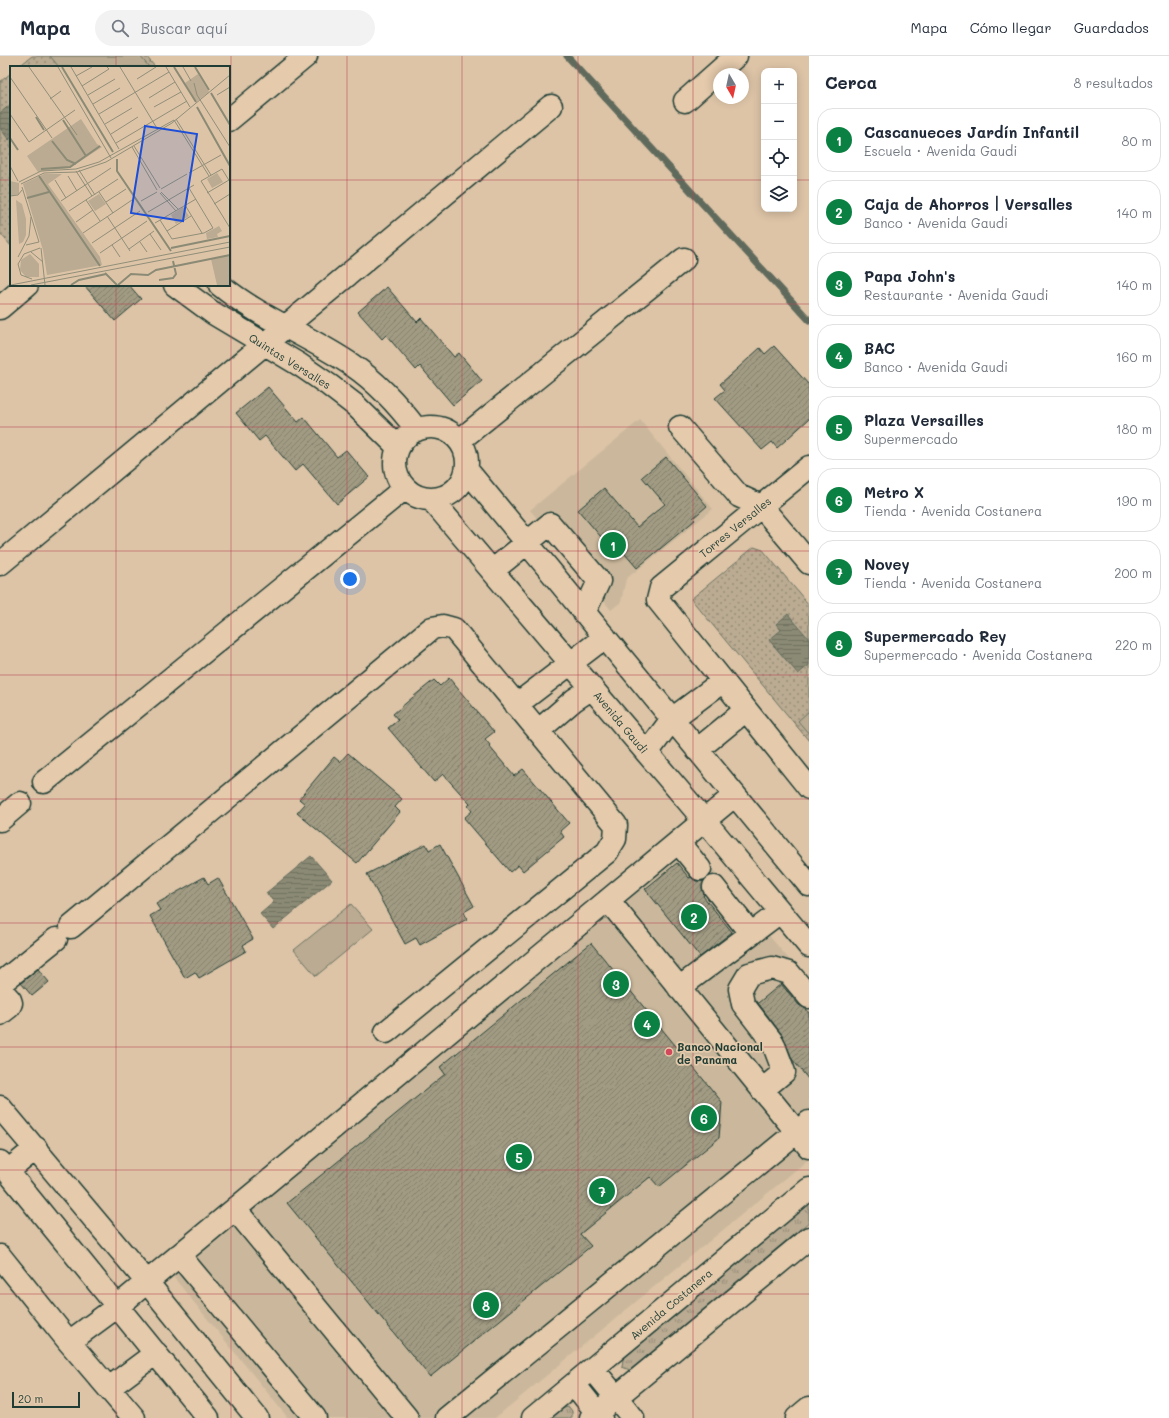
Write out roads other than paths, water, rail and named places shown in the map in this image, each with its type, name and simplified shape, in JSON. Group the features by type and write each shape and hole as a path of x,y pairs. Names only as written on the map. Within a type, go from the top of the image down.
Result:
{"street":[{"path":"230,119 306,56"},
{"path":"685,100 736,56"},
{"path":"0,564 551,106"},
{"path":"460,440 684,258"},
{"path":"2,301 25,286"},
{"name":"Quintas Versalles","path":"176,286 213,313 300,365 329,385 360,410 398,447"},
{"path":"221,286 254,309 354,366 387,394 417,430"},
{"path":"426,427 440,428 453,434 460,440 465,449 467,460 463,478 452,492 442,497 431,499 417,496 405,488 399,479 395,468 395,457 398,447 403,440 417,430 426,427"},
{"path":"680,427 739,496 761,506 809,563"},
{"name":"Torres Versalles","path":"722,681 658,600 661,588 809,467"},
{"path":"463,478 526,542 809,885"},
{"path":"44,782 405,488"},
{"name":"Avenida Gaudi","path":"431,499 809,946"},
{"path":"492,571 550,524 599,581 584,613"},
{"path":"0,984 64,933 432,628 443,626 454,629 616,825 615,839 607,852 386,1032"},
{"path":"512,700 546,666 571,663 604,637"},
{"path":"647,753 672,719 722,681 809,788"},
{"path":"538,731 574,700 592,688"},
{"path":"700,753 749,713"},
{"path":"69,1342 118,1306 735,795"},
{"path":"0,820 20,803"},
{"path":"678,842 700,869"},
{"path":"714,887 750,934"},
{"path":"447,1418 805,1134 762,1090 608,900"},
{"path":"679,988 780,912"},
{"path":"762,1090 784,1072 773,1043 743,1004 740,989 749,974 772,968 789,973 809,997"},
{"path":"0,989 11,1003 9,1007 0,1014"},
{"path":"0,1107 147,1282 257,1418"},
{"path":"36,1148 4,1167 156,1352 208,1418"},
{"name":"Avenida Costanera","path":"533,1418 809,1189"},
{"path":"235,1209 407,1418"},
{"path":"574,1384 596,1416 616,1397 809,1238"},
{"path":"179,1255 315,1418"},
{"path":"0,1256 69,1342 134,1418"},
{"path":"109,1388 156,1352"},
{"path":"593,1369 633,1418"},
{"path":"797,1418 809,1408"}],"waterway":[{"path":"567,56 809,320"}],"place":[{"name":"Cascanueces Jardín Infantil","path":"613,545"},
{"name":"Caja de Ahorros | Versalles","path":"694,917"},
{"name":"Papa John's","path":"616,984"},
{"name":"BAC","path":"647,1024"},
{"name":"Banco Nacional de Panama","path":"669,1052"},
{"name":"Metro X","path":"704,1118"},
{"name":"Plaza Versailles","path":"519,1157"},
{"name":"Novey","path":"602,1191"},
{"name":"Supermercado Rey","path":"486,1305"}]}
